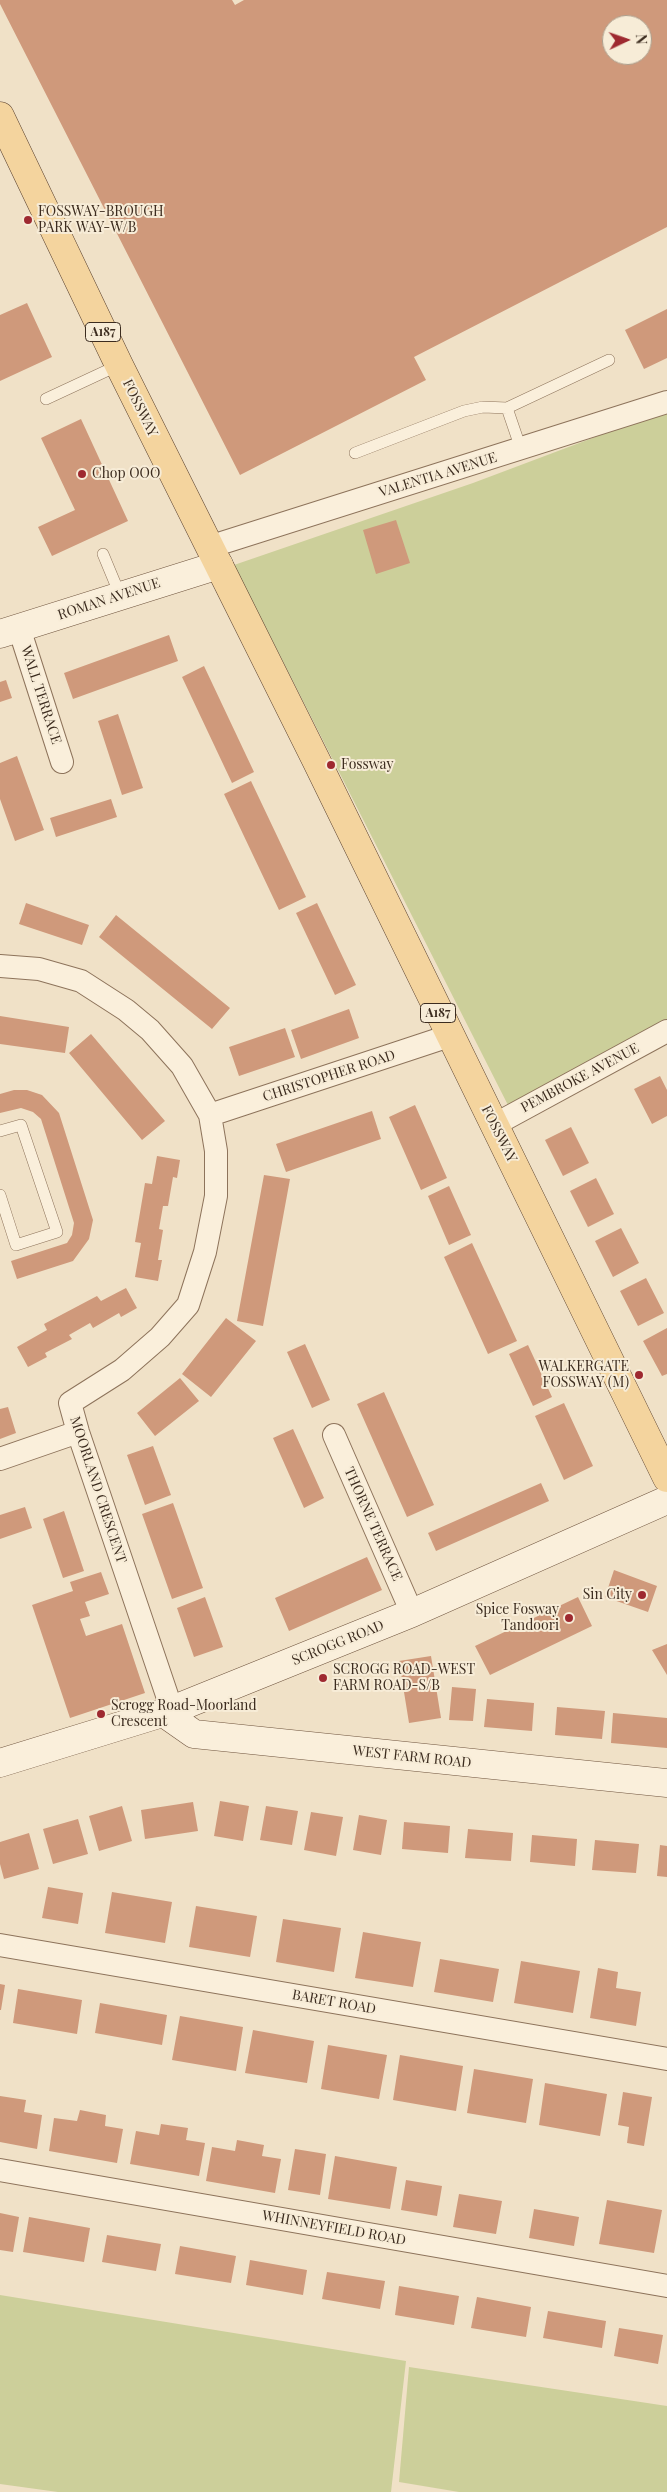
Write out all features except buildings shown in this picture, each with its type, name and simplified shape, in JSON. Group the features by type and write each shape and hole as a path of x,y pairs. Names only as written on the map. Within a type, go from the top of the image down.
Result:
{"main road":[{"name":"FOSSWAY","path":"0,116 119,365 316,760 449,1036 667,1478"}],"street":[{"name":"VALENTIA AVENUE","path":"214,556 521,449 667,402"},
{"name":"ROMAN AVENUE","path":"9,631 120,595 214,556"},
{"name":"WALL TERRACE","path":"9,631 62,762"},
{"name":"MOORLAND CRESCENT","path":"0,966 39,969 81,981 126,1010 150,1030 182,1066 210,1115 216,1151 216,1196 205,1252 188,1305 160,1337 122,1370 70,1403 168,1711"},
{"name":"PEMBROKE AVENUE","path":"494,1125 667,1031"},
{"name":"CHRISTOPHER ROAD","path":"210,1115 449,1036"},
{"path":"0,1459 78,1432"},
{"name":"THORNE TERRACE","path":"334,1434 412,1613"},
{"name":"SCROGG ROAD","path":"0,1763 168,1711 412,1613 667,1500"},
{"name":"WEST FARM ROAD","path":"168,1711 194,1734 667,1783"},
{"name":"BARET ROAD","path":"0,1945 667,2060"},
{"name":"WHINNEYFIELD ROAD","path":"0,2170 667,2286"}],"lane":[{"path":"355,453 464,411 483,407 507,408 609,360"},
{"path":"46,399 119,365"},
{"path":"507,408 521,449"},
{"path":"102,554 120,595"},
{"path":"0,1132 21,1124 57,1232 16,1245 0,1195"}],"green space":[{"path":"667,410 667,1025 512,1113 234,565 473,483"},
{"path":"0,2295 406,2361 391,2492 58,2492 0,2484"},
{"path":"409,2367 667,2406 667,2492 459,2492 399,2482"}],"place":[{"name":"FOSSWAY-BROUGH PARK WAY-W/B","path":"28,220"},
{"name":"Chop OOO","path":"82,474"},
{"name":"Fossway","path":"331,765"},
{"name":"WALKERGATE FOSSWAY (M)","path":"639,1375"},
{"name":"Sin City","path":"642,1595"},
{"name":"Spice Fosway Tandoori","path":"569,1618"},
{"name":"SCROGG ROAD-WEST FARM ROAD-S/B","path":"323,1678"},
{"name":"Scrogg Road-Moorland Crescent","path":"101,1714"}]}
